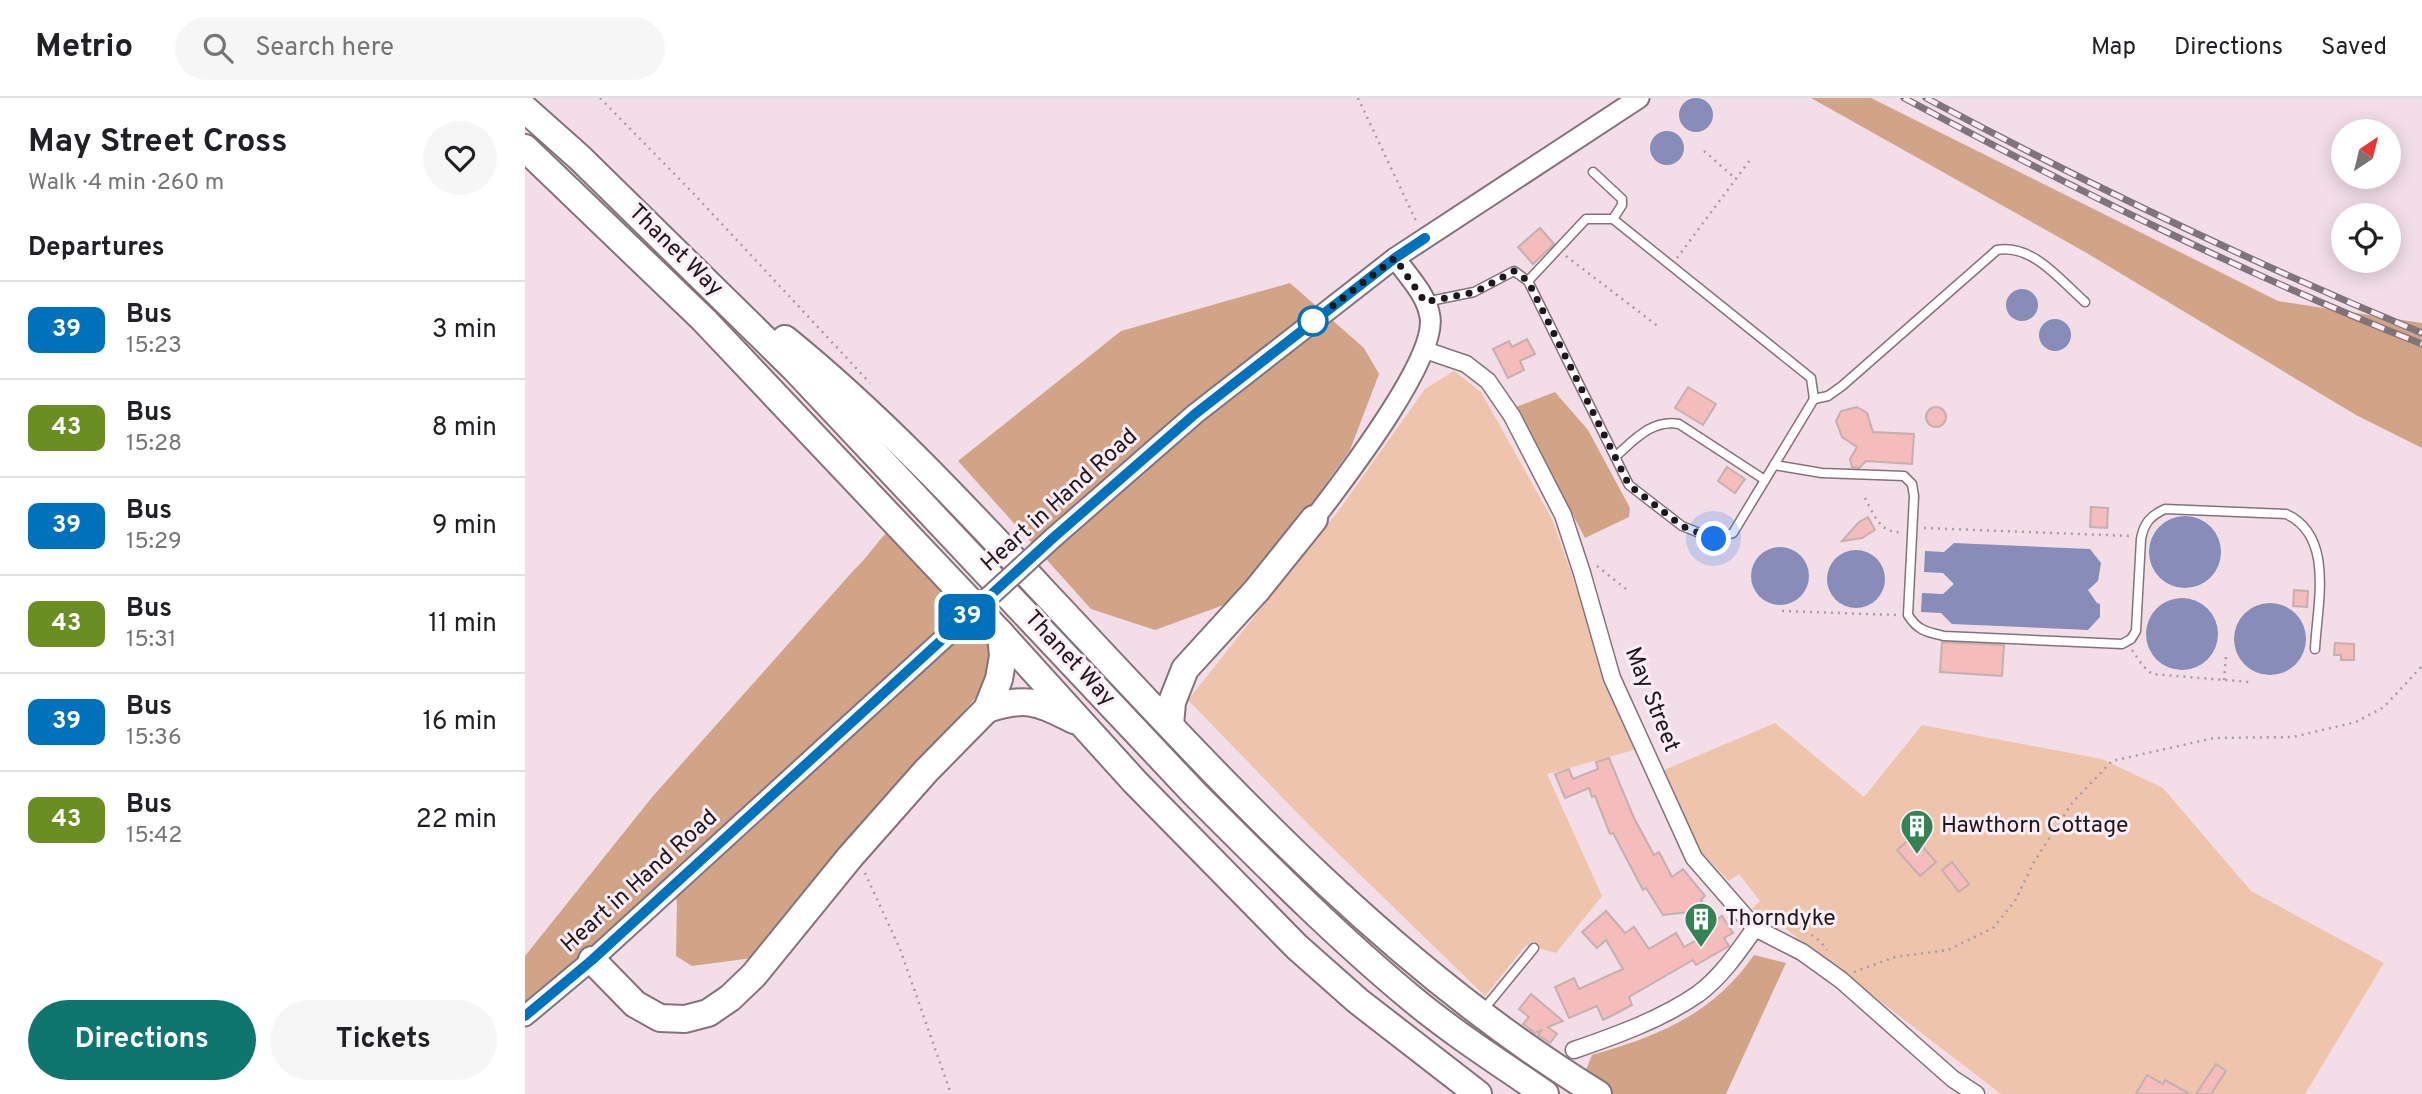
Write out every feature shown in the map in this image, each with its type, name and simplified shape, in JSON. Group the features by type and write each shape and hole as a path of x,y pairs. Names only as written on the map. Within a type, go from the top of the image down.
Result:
{"highway":[{"name":"Thanet Way","path":"525,109 680,255 795,369 1195,794 1262,861 1340,936 1412,999 1545,1094"},
{"name":"Thanet Way","path":"525,148 704,320 1002,634 1135,782 1297,947 1436,1064 1478,1094"},
{"path":"680,255 825,371 963,505 1317,877 1392,944 1480,1014 1598,1094"},
{"path":"1170,725 1172,702 1185,669 1257,590 1314,519"},
{"path":"592,960 635,1004 660,1018 685,1019 708,1013 730,998 754,975 850,857 926,771 987,709 999,679 1003,656 1002,634"},
{"path":"1128,680 1150,682 1185,669"},
{"path":"987,709 1013,701 1028,701 1082,724"}],"street":[{"name":"Heart in Hand Road","path":"525,1016 592,960 1053,538 1195,414 1395,258 1639,98"},
{"path":"1314,519 1397,400 1425,350 1430,334 1430,318 1425,302 1395,258"},
{"name":"May Street","path":"1425,350 1466,364 1487,381 1512,416 1563,514 1612,678 1694,858 1755,928 1802,952 1841,979 1953,1079 1976,1094"},
{"path":"1574,1050 1637,1025 1697,994 1727,966 1755,928"}],"lane":[{"path":"1593,172 1622,200 1622,205 1613,219"},
{"path":"1425,302 1475,292 1514,271 1528,281 1629,485 1682,526 1714,539 1733,533 1814,399 1811,378 1613,219 1586,219 1528,281"},
{"path":"1814,399 1828,396 1842,386 1997,250 2011,248 2031,256 2085,302"},
{"path":"1615,457 1646,430 1666,422 1679,424 1765,480"},
{"path":"1774,465 1822,473 1904,476 1912,484 1914,496 1908,615 1922,632 1944,636 2122,644 2136,631 2138,623 2141,536 2144,525 2153,514 2165,509 2286,514 2299,520 2311,532 2318,549 2315,649"},
{"path":"1480,1014 1534,948"}],"path":[{"path":"1358,98 1425,238"},
{"path":"1704,151 1736,179"},
{"path":"1671,266 1750,160"},
{"path":"1558,249 1660,328"},
{"path":"1865,498 1876,519 1894,533 1912,528 2141,536"},
{"path":"1573,545 1626,589"},
{"path":"1782,611 1908,615"},
{"path":"2127,641 2143,666 2152,674 2249,682"},
{"path":"2224,680 2226,656"},
{"path":"1841,979 1859,969 1895,957 1948,950 1993,928 2015,901 2034,862 2072,803 2112,761 2214,738 2293,737 2356,722 2384,707 2422,666"},
{"path":"850,857 868,876 900,949 951,1094"}],"shaded area":[{"path":"1811,98 1871,98 2278,301 2422,323 2422,448 2356,415 2085,252"},
{"path":"1290,283 1364,348 1379,374 1350,450 1306,512 1232,602 1155,630 1091,609 958,461 1121,331"},
{"path":"1454,371 1481,392 1552,519 1634,750 1547,774 1602,896 1556,953 1526,945 1485,996 1312,828 1188,700 1339,510 1425,389"},
{"path":"1555,392 1588,430 1630,508 1629,517 1585,538 1516,407"},
{"path":"889,530 997,649 989,682 752,958 692,966 676,956 677,901 665,882 584,957 525,1002 525,956 653,796"},
{"path":"1775,723 1864,797 1922,725 2102,759 2163,788 2251,891 2384,963 2305,1094 2177,1094 2176,1086 2166,1080 2163,1084 2148,1075 2138,1091 2141,1094 2001,1094 1769,916 1752,909 1760,901 1739,874 1729,881 1698,849 1664,770","holes":["1913,836 1936,862 1921,876 1898,850"]},
{"path":"1754,955 1786,963 1726,1094 1612,1094 1583,1077 1592,1055 1662,1031 1702,1008 1721,993"}],"water":[{"path":"1696,98 1708,103 1713,115 1708,127 1696,132 1684,127 1679,115 1684,103"},
{"path":"1667,131 1679,136 1684,148 1679,160 1667,165 1655,160 1650,148 1655,136"},
{"path":"2022,289 2034,293 2038,305 2034,317 2022,321 2010,317 2006,305 2010,293"},
{"path":"2055,319 2067,323 2071,335 2067,347 2055,351 2043,347 2039,335 2043,323"},
{"path":"2185,516 2205,522 2215,532 2221,552 2215,572 2205,582 2185,588 2165,582 2155,572 2149,552 2155,532 2165,522"},
{"path":"1954,543 2090,549 2101,563 2098,581 2088,590 2100,604 2100,617 2088,630 1952,624 1941,613 1921,612 1922,593 1943,594 1954,584 1943,573 1924,572 1925,551 1944,552"},
{"path":"1780,547 1796,552 1804,560 1809,576 1804,592 1796,600 1780,605 1764,600 1756,592 1751,576 1756,560 1764,552"},
{"path":"1856,550 1872,555 1880,563 1885,579 1880,595 1872,603 1856,608 1840,603 1832,595 1827,579 1832,563 1840,555"},
{"path":"2182,598 2202,604 2212,614 2218,634 2212,654 2202,664 2182,670 2162,664 2152,654 2146,634 2152,614 2162,604"},
{"path":"2270,603 2290,609 2300,619 2306,639 2300,659 2290,669 2270,675 2250,669 2240,659 2234,639 2240,619 2250,609"}],"building":[{"path":"1540,228 1554,244 1533,264 1518,247"},
{"path":"1527,339 1535,354 1520,361 1524,370 1508,378 1493,349 1509,341 1512,347"},
{"path":"1688,387 1716,404 1703,425 1675,408"},
{"path":"1857,407 1867,413 1873,432 1914,434 1912,464 1866,461 1859,468 1852,467 1850,459 1857,447 1842,437 1836,421 1841,411"},
{"path":"1936,407 1943,410 1946,417 1943,424 1936,427 1929,424 1926,417 1929,410"},
{"path":"1727,467 1745,479 1735,493 1718,481"},
{"path":"2091,507 2108,508 2107,528 2090,527"},
{"path":"1868,517 1875,530 1862,538 1842,541 1859,522"},
{"path":"2294,590 2308,591 2307,607 2293,606"},
{"path":"1942,642 2004,645 2002,676 1940,672"},
{"path":"2335,643 2354,644 2354,660 2341,660 2341,655 2334,655"},
{"path":"1609,758 1634,818 1654,855 1659,852 1672,877 1683,869 1705,896 1701,900 1707,910 1663,915 1646,888 1643,890 1613,833 1610,834 1595,796 1592,797 1589,788 1565,798 1555,774 1569,769 1573,779 1598,769 1596,762"},
{"name":"Hawthorn Cottage","path":"1913,836 1936,862 1920,876 1897,850"},
{"path":"1952,862 1969,884 1959,892 1942,870"},
{"path":"1606,911 1625,933 1634,927 1649,949 1676,933 1684,947 1709,933 1705,927 1722,916 1733,933 1724,938 1729,946 1696,965 1693,960 1629,997 1632,1005 1615,1014 1603,1020 1597,1006 1569,1018 1555,987 1574,978 1579,989 1623,969 1606,940 1597,948 1582,932"},
{"path":"1531,994 1563,1021 1548,1027 1557,1034 1550,1043 1538,1035 1542,1030 1535,1033 1523,1024 1529,1017 1519,1009"},
{"path":"2216,1064 2226,1071 2211,1094 2196,1094"},
{"path":"2147,1075 2163,1084 2165,1080 2190,1094 2136,1094"}],"railway":[{"path":"1904,98 2031,165 2224,259 2422,344"},
{"path":"1926,98 2171,222 2422,333"}],"bus line":[{"name":"39","path":"525,1016 592,960 1053,538 1195,414 1395,258 1425,238"}],"place":[{"name":"Hawthorn Cottage","path":"1917,856"},
{"name":"Thorndyke","path":"1701,949"}],"route":[{"path":"1313,321 1395,258 1425,302 1475,292 1514,271 1528,281 1629,485 1682,526 1714,539"}]}
